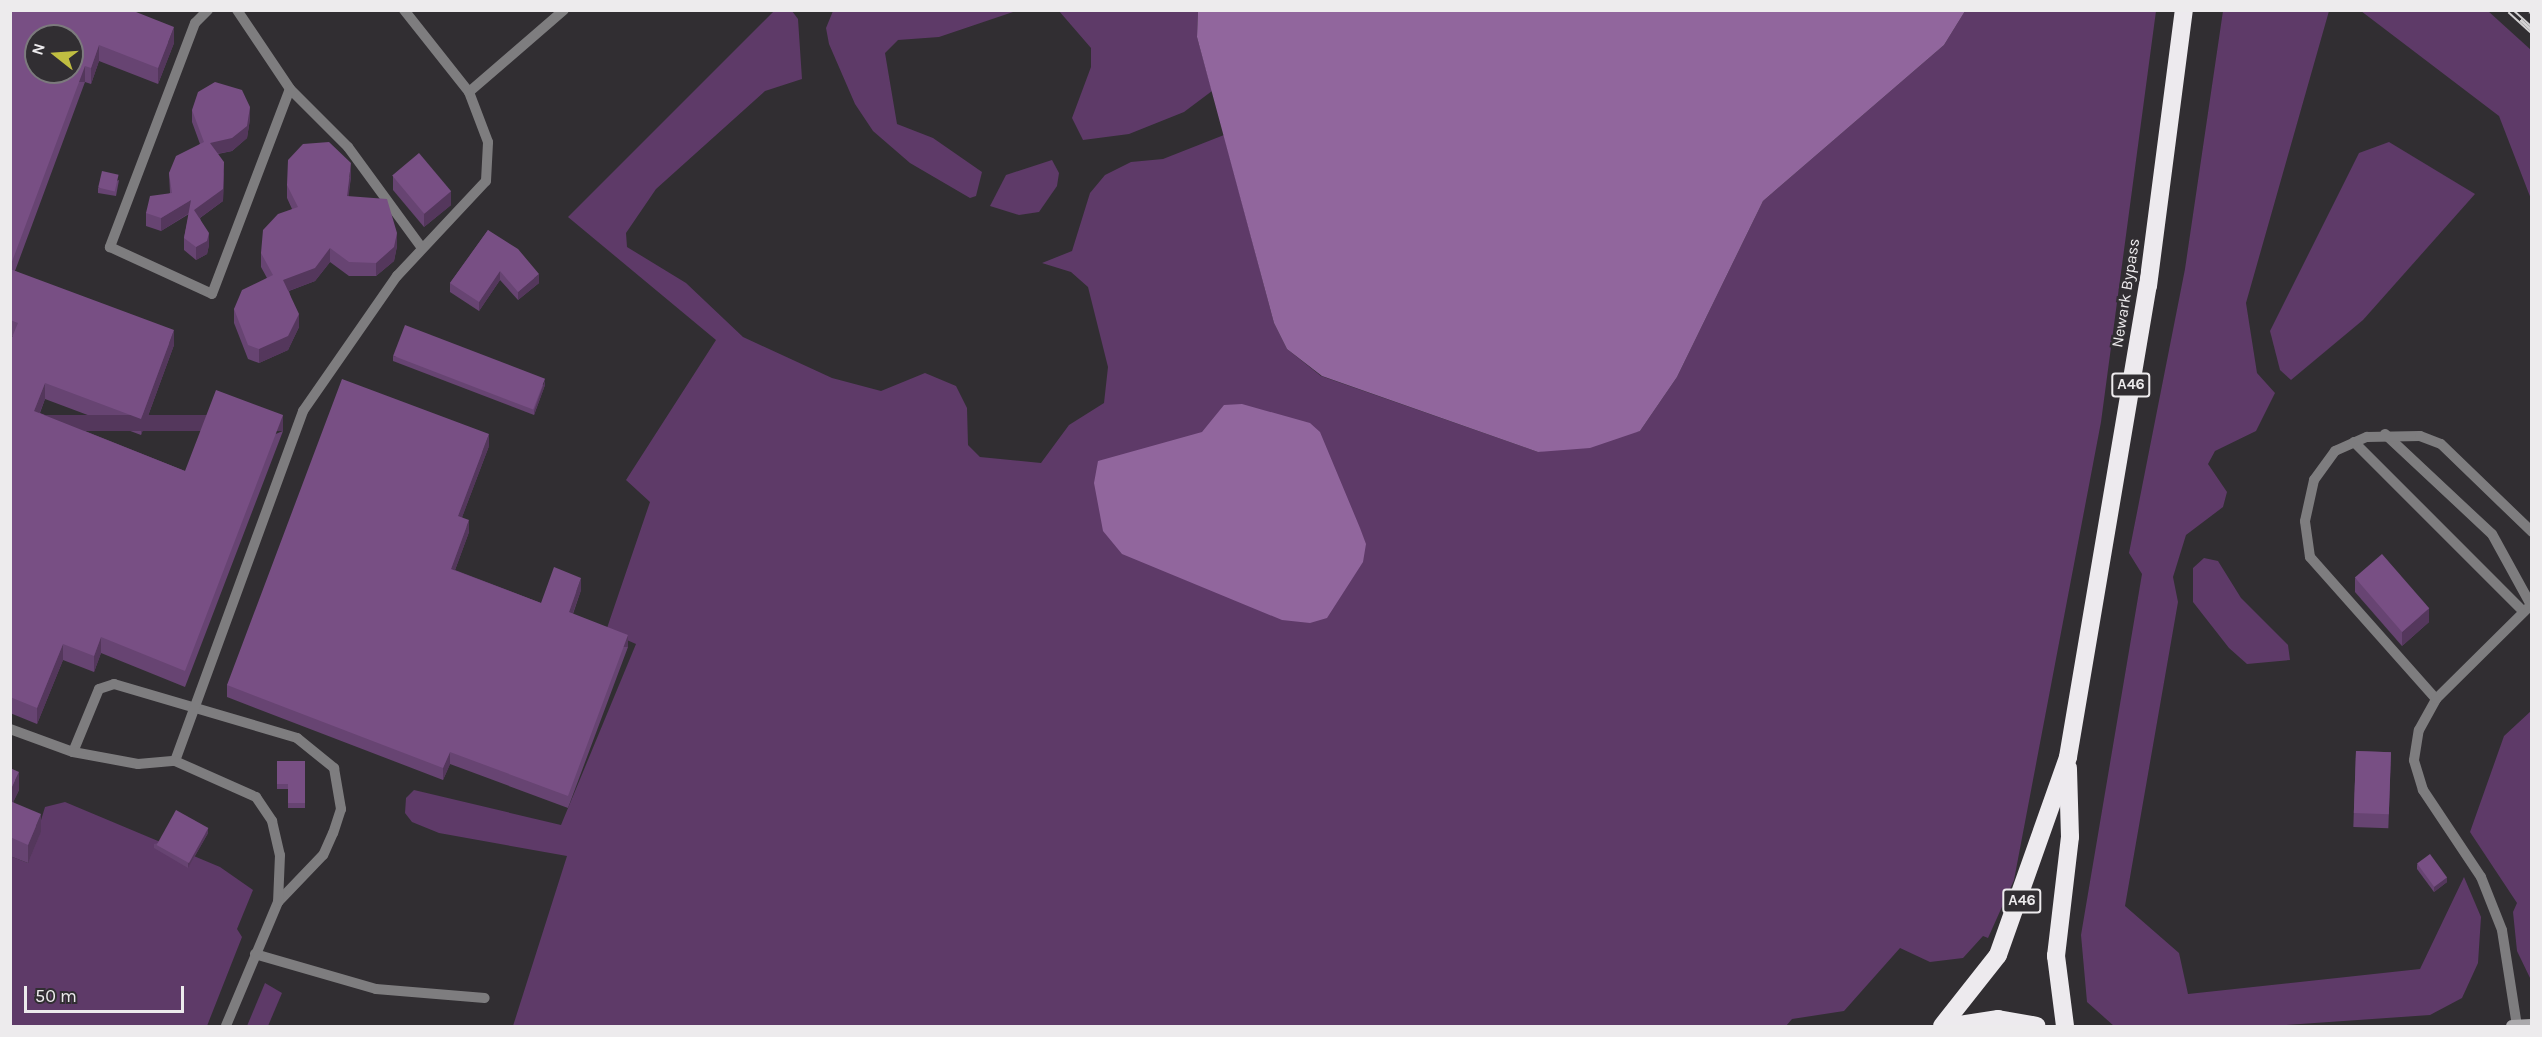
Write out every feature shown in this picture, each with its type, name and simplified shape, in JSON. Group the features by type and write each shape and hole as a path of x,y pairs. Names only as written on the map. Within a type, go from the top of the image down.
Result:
{"highway":[{"name":"Newark Bypass","path":"1942,1026 1998,955 2020,906 2068,758 2148,286 2184,10"},
{"name":"Newark Bypass","path":"2065,1026 2056,957 2070,837 2068,758"},
{"path":"1953,1026 1998,1018 2036,1026"}],"main road":[{"path":"2512,1026 2532,1025"}],"lane":[{"path":"207,10 195,23 110,247 212,294 290,89"},
{"path":"237,10 290,89 348,147 422,248"},
{"path":"175,761 303,411 326,371 422,248 486,181 488,142 469,92 404,10"},
{"path":"469,92 564,10"},
{"path":"2385,434 2492,534 2529,607"},
{"path":"2436,699 2310,557 2305,521 2314,480 2335,450 2354,442 2385,434 2420,436 2441,444 2532,532"},
{"path":"2354,442 2529,607"},
{"path":"2517,1026 2498,920 2481,877 2423,790 2414,760 2419,730 2436,699 2529,607"},
{"path":"73,752 99,689 114,684 193,710 297,738 334,768 341,809 333,833 323,855 278,902 226,1026"},
{"path":"10,729 73,752 138,764 175,761 256,797 272,821 280,855 278,902"},
{"path":"255,954 376,989 485,998"}],"shaded area":[{"path":"1198,10 1965,11 1944,45 1763,201 1677,377 1640,431 1590,448 1538,452 1322,376 1287,349 1274,323 1197,37"},
{"path":"774,11 792,11 798,19 802,79 765,91 656,189 626,233 627,247 686,283 743,337 832,378 881,391 925,373 956,386 967,408 968,445 980,457 1041,463 1069,425 1104,403 1108,367 1088,287 1071,272 1042,263 1072,251 1090,193 1105,175 1131,162 1163,159 1224,135 1274,323 1287,349 1321,376 1538,452 1640,431 1677,377 1763,201 1944,45 1965,11 2156,11 2101,422 2014,880 1988,938 1983,936 1963,958 1930,962 1900,948 1844,1011 1792,1019 1786,1026 513,1026 567,856 439,833 412,822 405,813 406,798 414,790 561,825 636,644 606,631 650,502 626,480 716,340 568,217"},
{"path":"833,11 1016,11 939,37 898,40 885,53 897,124 933,138 982,172 976,196 970,198 910,163 873,131 855,104 829,44 826,28"},
{"path":"1059,11 1198,11 1197,37 1212,91 1184,112 1129,134 1083,140 1072,118 1091,67 1091,48"},
{"path":"2223,11 2329,11 2246,303 2257,373 2275,393 2256,431 2215,451 2208,464 2227,492 2223,507 2186,535 2173,577 2178,602 2125,906 2179,953 2188,994 2420,969 2464,877 2481,917 2478,963 2462,998 2430,1015 2272,1026 2114,1026 2087,1002 2081,935 2142,574 2129,553 2185,269"},
{"path":"2361,11 2488,11 2531,50 2531,199 2499,116"},
{"path":"2389,142 2475,194 2363,320 2291,380 2280,370 2270,331 2359,153"},
{"path":"1052,160 1059,173 1057,186 1039,212 1019,215 990,206 1006,175"},
{"path":"1242,404 1310,423 1320,432 1360,528 1366,544 1363,562 1327,618 1310,623 1282,620 1122,554 1103,531 1094,483 1098,461 1202,432 1224,405"},
{"path":"2204,558 2218,561 2241,598 2288,645 2290,660 2247,664 2229,648 2193,602 2193,568"},
{"path":"2531,711 2531,980 2517,951 2513,912 2517,903 2470,832 2504,736"},
{"path":"65,802 220,867 253,890 237,929 242,937 207,1026 11,1026 10,856 28,863 45,807"},
{"path":"265,983 282,993 268,1026 247,1026"}],"building":[{"path":"10,10 131,10 174,27 158,68 99,45 91,68 85,66 84,69 84,24 24,24 24,84 78,84 10,267"},
{"path":"215,82 242,90 250,107 247,126 232,138 210,143 224,162 223,189 194,210 209,233 207,241 196,247 184,238 191,200 161,218 146,213 150,196 172,193 169,173 176,156 204,142 192,110 198,92"},
{"path":"329,142 351,163 347,196 387,199 397,233 394,247 376,263 349,262 330,248 315,268 283,280 299,314 288,336 259,349 248,345 234,309 242,290 273,275 261,253 263,230 278,214 298,207 287,185 288,160 303,144"},
{"path":"419,153 451,191 424,214 392,175"},
{"path":"102,171 119,175 115,191 98,188"},
{"path":"488,230 518,249 539,274 518,292 500,271 479,302 450,283"},
{"path":"10,269 174,330 141,419 45,383 34,411 185,471 216,390 283,415 185,671 101,637 94,656 63,644 37,708 10,697 10,342 18,323 10,320"},
{"path":"405,325 545,379 533,410 393,356"},
{"path":"342,379 489,434 458,516 469,520 451,569 541,603 554,567 581,578 569,612 628,635 568,796 450,752 443,768 227,685"},
{"path":"2382,554 2429,608 2402,632 2355,578"},
{"path":"2356,751 2391,752 2389,814 2354,813"},
{"path":"277,761 305,761 305,803 288,803 288,784 277,784"},
{"path":"10,768 19,772 10,791"},
{"path":"10,801 41,814 28,845 10,837"},
{"path":"176,810 208,828 189,863 157,845"},
{"path":"2430,854 2447,877 2434,887 2417,863"}],"railway":[{"path":"2510,10 2532,30"}]}
